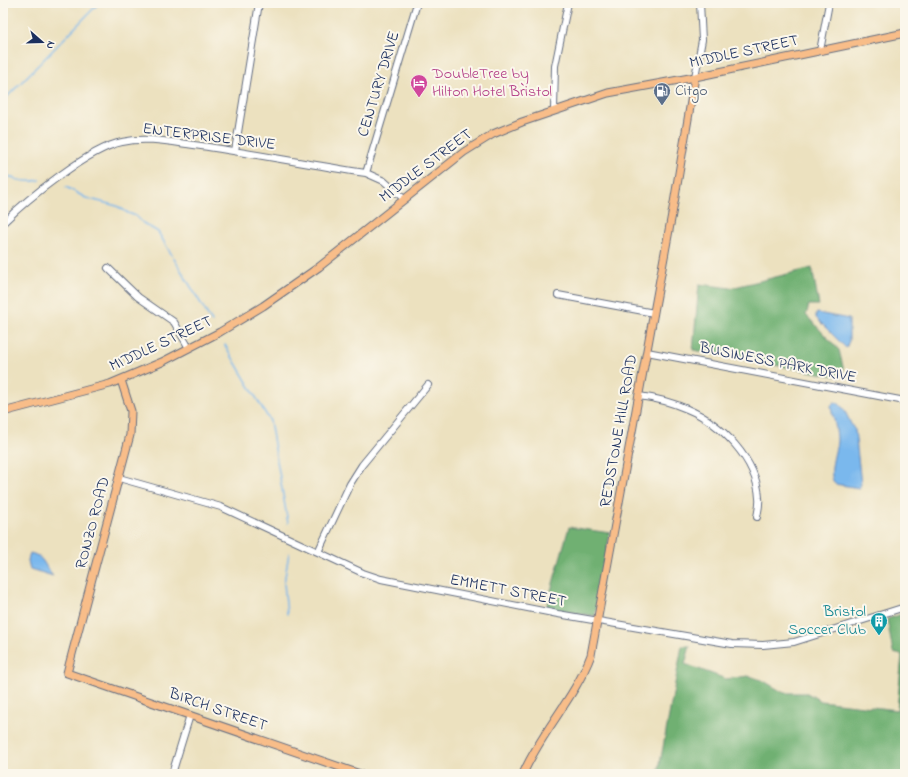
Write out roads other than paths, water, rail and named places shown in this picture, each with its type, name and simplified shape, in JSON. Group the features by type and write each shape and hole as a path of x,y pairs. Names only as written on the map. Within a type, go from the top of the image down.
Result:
{"main road":[{"name":"MIDDLE STREET","path":"3,412 79,394 120,380 189,348 237,322 283,292 337,253 404,199 480,142 522,122 608,93 695,77 905,33"},
{"name":"REDSTONE HILL ROAD","path":"523,774 544,735 582,676 591,655 647,352 695,77"},
{"name":"RONZO ROAD","path":"67,673 130,435 132,419 120,380"},
{"name":"BIRCH STREET","path":"67,673 360,774"}],"street":[{"path":"235,151 259,3"},
{"name":"CENTURY DRIVE","path":"366,173 417,3"},
{"path":"554,110 555,66 568,3"},
{"path":"695,77 702,40 700,3"},
{"path":"820,51 829,3"},
{"name":"ENTERPRISE DRIVE","path":"3,223 81,162 101,149 122,142 143,139 235,151 366,173 384,181 404,199"},
{"path":"108,268 138,297 174,322 189,348"},
{"path":"558,295 654,313"},
{"name":"BUSINESS PARK DRIVE","path":"647,352 905,401"},
{"path":"318,552 350,484 362,464 428,385"},
{"path":"639,396 670,402 688,409 718,429 735,444 754,475 759,498 757,517"},
{"name":"EMMETT STREET","path":"119,478 221,507 363,573 391,582 598,621 732,644 763,645 794,642 905,607"},
{"path":"172,774 190,715"}],"water":[{"path":"817,313 849,319 849,341 846,348 816,318"},
{"path":"834,402 838,403 844,409 855,430 861,484 859,488 835,484 833,480 832,469 837,441 836,427 831,406"},
{"path":"30,553 35,554 41,559 53,576 30,569 28,561"}],"waterway":[{"path":"3,101 99,3"},
{"path":"3,173 21,181 40,180"},
{"path":"66,187 86,198 117,206 136,216 143,223 158,232 212,322"},
{"path":"225,345 270,421 288,523"},
{"path":"287,614 284,583 289,553"}],"place":[{"name":"DoubleTree by Hilton Hotel Bristol","path":"419,98"},
{"name":"Citgo","path":"662,106"},
{"name":"Bristol Soccer Club","path":"879,636"}]}
